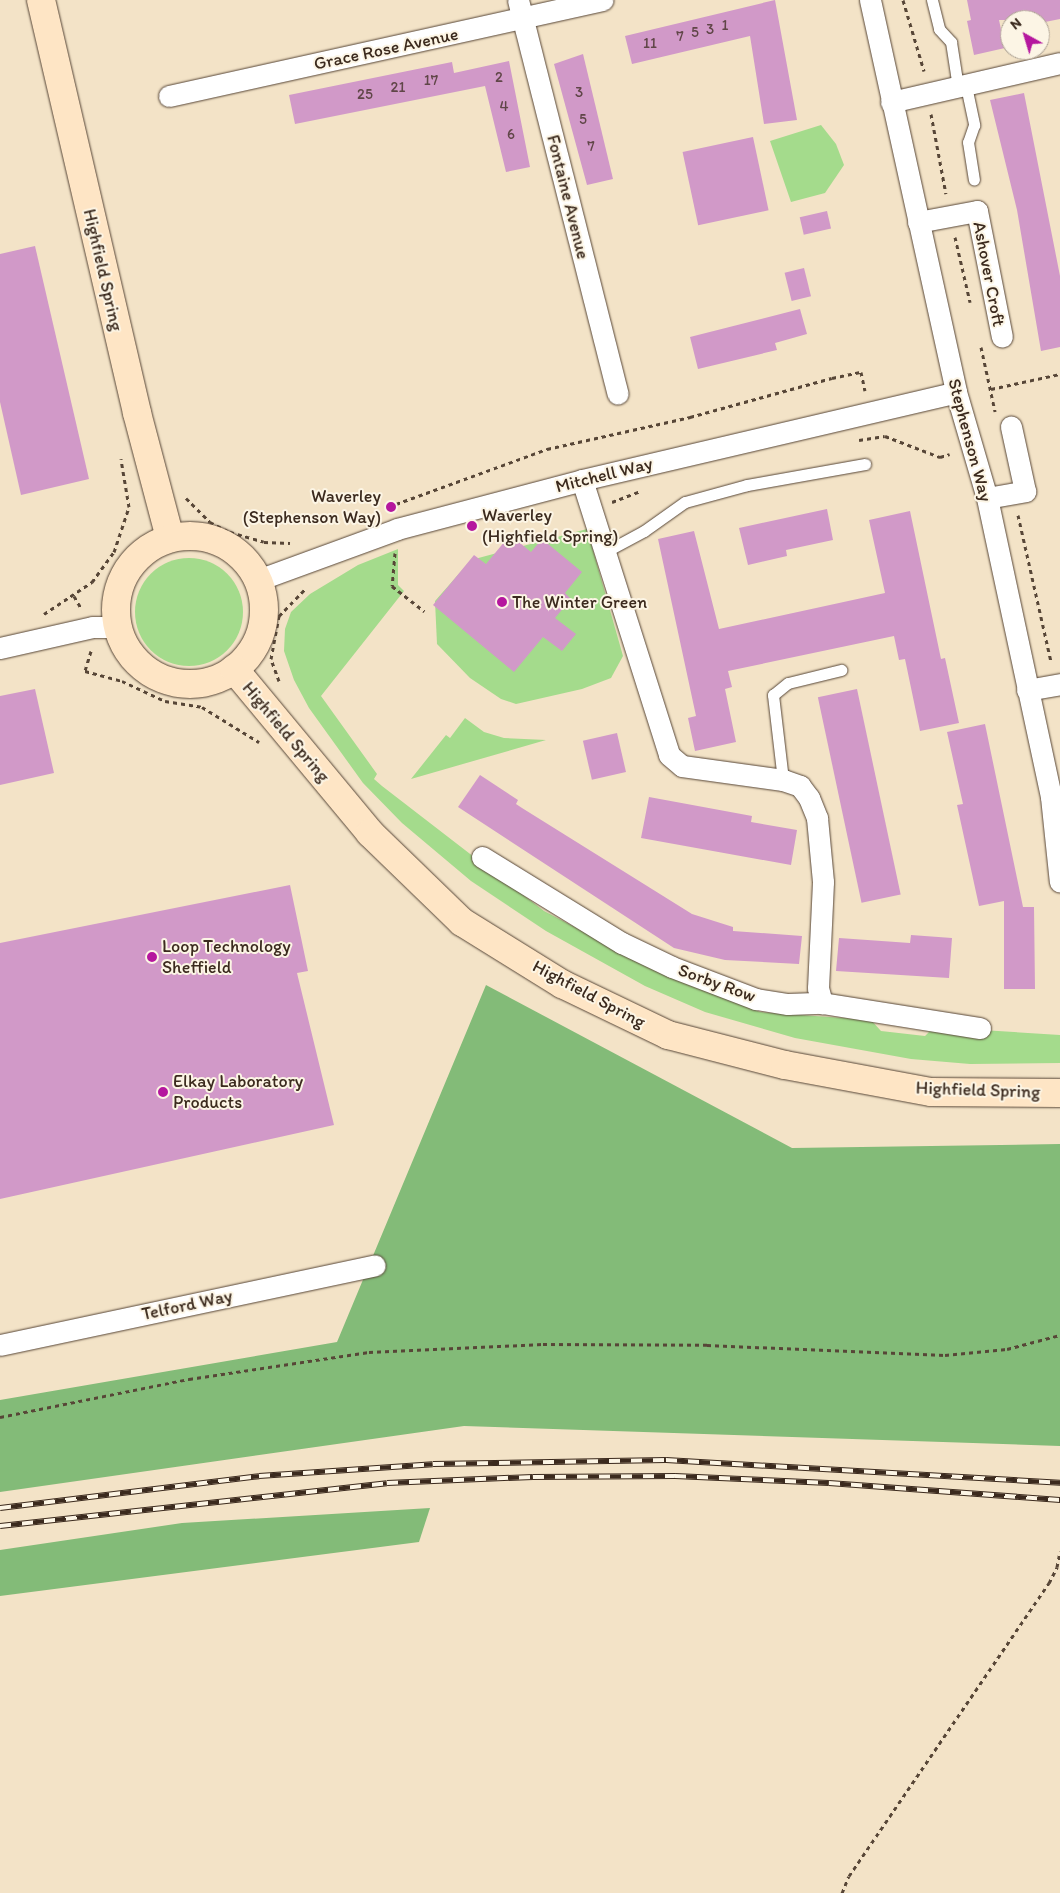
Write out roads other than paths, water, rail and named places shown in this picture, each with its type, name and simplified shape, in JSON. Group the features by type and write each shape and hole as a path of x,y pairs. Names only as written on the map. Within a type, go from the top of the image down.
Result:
{"main road":[{"name":"Highfield Spring","path":"41,0 137,413 170,538"},
{"name":"Highfield Spring","path":"203,536 226,544 245,560 258,580 264,603 262,626 254,647 234,669 197,684 172,682 150,673 132,657 105,627 115,609 120,583 134,560 152,545 170,538 203,536"},
{"name":"Highfield Spring","path":"234,669 370,833 462,922 562,984 668,1035 785,1065 931,1092 1060,1093"}],"street":[{"name":"Grace Rose Avenue","path":"169,96 520,9 602,0"},
{"name":"Stephenson Way","path":"870,0 956,392 987,498 1051,798 1060,882"},
{"name":"Fontaine Avenue","path":"520,9 618,394"},
{"path":"891,102 1060,63"},
{"name":"Ashover Croft","path":"918,222 977,211 1002,337"},
{"name":"Mitchell Way","path":"258,580 397,529 582,480 956,392"},
{"path":"987,498 1025,491 1011,427"},
{"path":"582,480 674,761 682,766 783,780 800,786 810,798 816,818 823,882 818,988 822,1003"},
{"path":"0,648 105,627"},
{"path":"1028,690 1060,684"},
{"name":"Sorby Row","path":"482,857 622,942 672,967 756,999 788,1004 822,1003 980,1028"},
{"name":"Telford Way","path":"0,1345 375,1265"}],"lane":[{"path":"932,0 939,29 951,42 974,125 968,142 974,180"},
{"path":"605,552 644,530 685,502 747,485 865,464"},
{"path":"783,780 773,694 788,683 841,670"}],"railway":[{"path":"0,1508 259,1476 433,1464 666,1460 1060,1483"},
{"path":"0,1526 387,1483 533,1477 675,1476 829,1483 1060,1500"}],"place":[{"name":"Waverley (Stephenson Way)","path":"391,507"},
{"name":"Waverley (Highfield Spring)","path":"472,526"},
{"name":"The Winter Green","path":"502,602"},
{"name":"Loop Technology Sheffield","path":"152,957"},
{"name":"Elkay Laboratory Products","path":"163,1092"}]}
